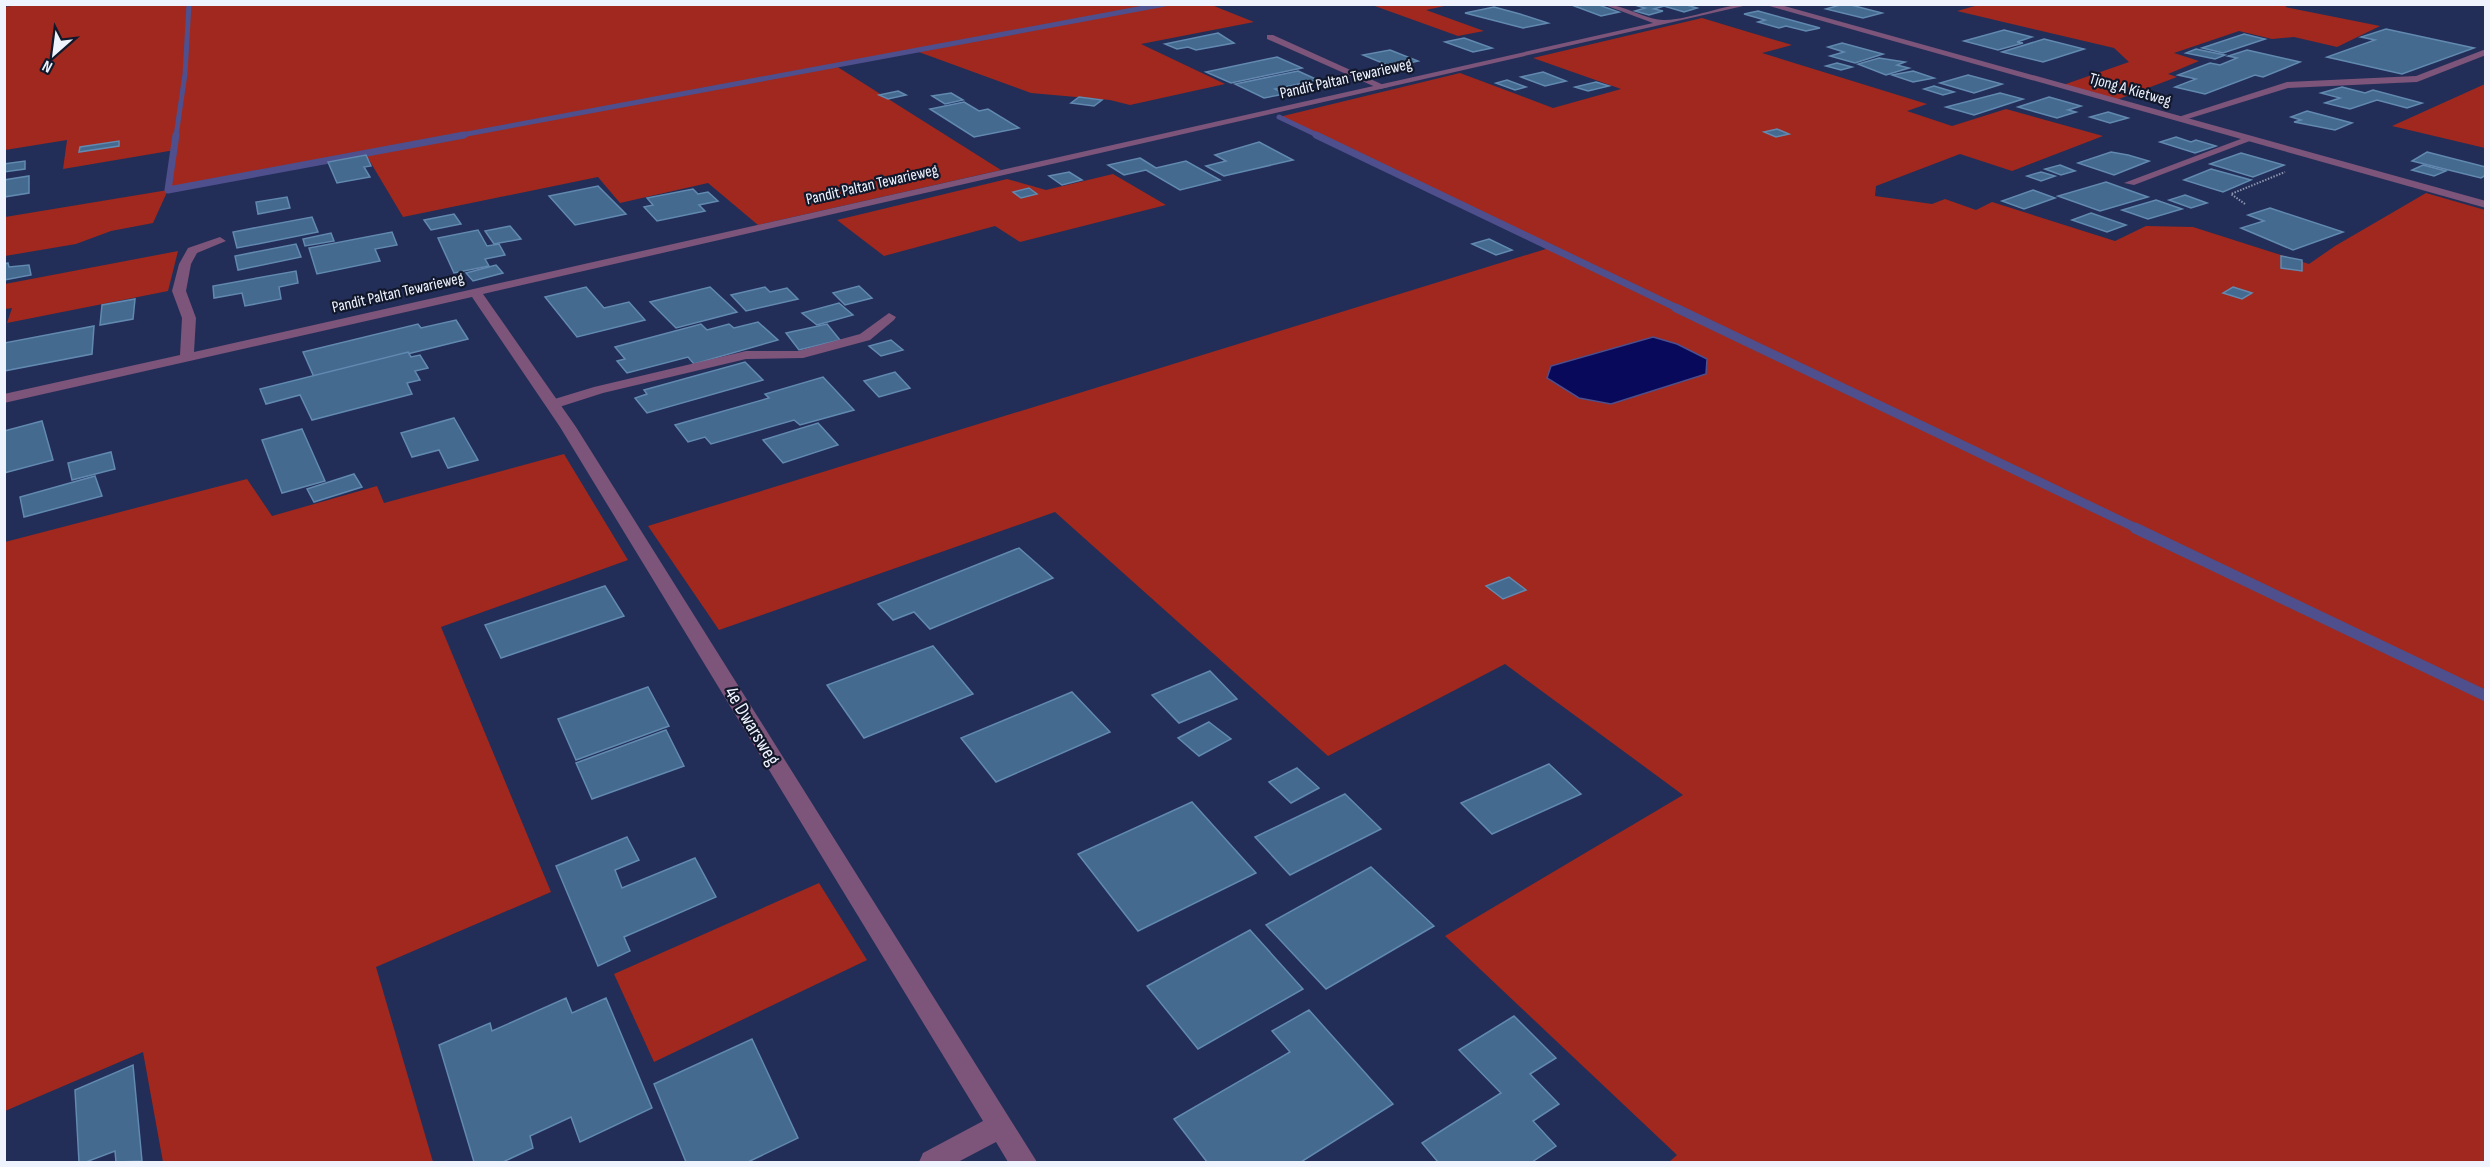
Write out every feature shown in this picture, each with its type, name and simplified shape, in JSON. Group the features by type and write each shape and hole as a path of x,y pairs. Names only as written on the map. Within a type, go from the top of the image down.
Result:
{"street":[{"path":"1606,4 1664,23"},
{"name":"Pandit Paltan Tewarieweg","path":"4,399 1748,4"},
{"name":"Tjong A Kietweg","path":"1766,4 2486,205"},
{"path":"1270,37 1383,87"},
{"path":"2177,119 2287,85 2417,79 2486,52"},
{"path":"2130,183 2250,139"},
{"path":"187,358 189,318 179,291 184,264 192,251 220,241"},
{"name":"4e Dwarsweg","path":"475,292 553,404 1023,1162"},
{"path":"553,404 599,390 746,355 798,355 865,337 889,317"},
{"path":"933,1162 1000,1126"}],"path":[{"path":"4,6 13,4"},
{"path":"2245,204 2231,194 2319,159"}],"shaded area":[{"path":"27,4 1209,4 1254,22 1141,44 1225,84 1130,105 1110,100 1031,93 916,51 836,66 1001,170 758,225 708,183 620,203 598,177 403,217 365,153 168,190 175,150 63,169 67,140 5,150 4,7"},
{"path":"1982,4 2291,4 2285,7 2380,26 2337,47 2294,37 2272,39 2239,31 2174,53 2199,61 2168,74 2177,77 2116,100 2063,85 2129,62 2114,48 1957,11"},
{"path":"1372,5 1449,5 1426,10 1484,31 1458,36"},
{"path":"1702,18 1792,45 1762,53 1927,104 1907,111 1952,126 2006,109 2103,136 2012,171 1960,154 1876,186 1875,196 1932,204 1945,199 1976,210 1992,202 2115,241 2146,226 2193,227 2309,264 2335,246 2426,193 2485,210 2485,1162 1669,1162 1677,1155 1445,936 1683,795 1505,664 1328,756 1055,512 719,630 648,526 1549,248 1279,117 1460,73 1553,108 1621,89 1533,58"},
{"path":"2485,84 2485,148 2392,126"},
{"path":"1113,174 1166,205 1020,242 995,226 884,256 837,220 1007,179 1046,190"},
{"path":"168,190 153,223 111,231 76,244 5,256 5,217"},
{"path":"178,251 168,291 7,323 12,308 5,309 5,284"},
{"path":"1653,337 1677,344 1707,359 1706,374 1611,404 1579,398 1547,378 1551,366"},
{"path":"564,454 628,560 441,627 551,892 376,967 433,1162 163,1162 143,1052 5,1111 5,542 247,479 272,516 377,486 384,503"},
{"path":"819,883 867,960 654,1062 614,974"}],"building":[{"path":"1569,4 1596,4 1619,12 1601,16"},
{"path":"1631,4 1683,4 1697,8 1684,12 1664,6 1654,9 1663,11 1649,15 1635,11 1645,8"},
{"path":"1851,5 1882,13 1863,18 1826,9"},
{"path":"1494,7 1548,23 1523,28 1465,13"},
{"path":"1758,11 1820,28 1806,31 1786,26 1779,28 1758,22 1765,20 1744,14"},
{"path":"2386,29 2474,48 2402,74 2327,57 2375,40 2361,37"},
{"path":"2004,30 2032,37 2017,42 2023,43 1998,50 1964,41"},
{"path":"1218,33 1234,43 1196,50 1188,47 1177,49 1165,44"},
{"path":"2244,34 2265,39 2223,53 2202,48"},
{"path":"1464,38 1492,48 1473,52 1445,42"},
{"path":"2044,39 2084,49 2043,62 2002,52"},
{"path":"1842,43 1883,54 1855,63 1830,56 1844,52 1828,47"},
{"path":"2196,49 2225,55 2215,59 2186,53"},
{"path":"1390,50 1418,61 1392,67 1363,55"},
{"path":"2247,50 2300,62 2263,77 2255,75 2205,94 2175,87 2196,79 2178,75 2210,63 2220,65 2237,58 2228,56"},
{"path":"1277,57 1302,68 1231,83 1206,72"},
{"path":"1879,58 1905,62 1897,65 1909,68 1886,75 1858,64"},
{"path":"1837,63 1852,67 1841,70 1826,66"},
{"path":"1298,71 1318,80 1275,89 1285,94 1264,98 1235,84"},
{"path":"1913,71 1934,78 1913,82 1892,75"},
{"path":"1543,72 1566,81 1545,86 1521,77"},
{"path":"1968,75 2002,84 1974,93 1940,83"},
{"path":"1507,80 1526,87 1515,90 1496,83"},
{"path":"1596,82 1609,86 1588,91 1575,87"},
{"path":"1934,86 1954,92 1943,95 1924,89"},
{"path":"2342,87 2365,93 2373,90 2422,103 2407,108 2377,100 2350,109 2325,103 2340,98 2321,93"},
{"path":"898,91 906,95 888,99 879,95"},
{"path":"951,93 963,100 945,104 932,96"},
{"path":"2000,93 2023,99 1974,115 1946,107"},
{"path":"1079,97 1102,100 1094,106 1071,103"},
{"path":"2049,97 2081,106 2068,110 2076,112 2057,118 2018,107"},
{"path":"964,102 979,111 988,109 1019,128 974,137 930,109"},
{"path":"2307,111 2352,123 2335,130 2294,122 2301,120 2291,117"},
{"path":"2108,112 2128,118 2110,123 2090,117"},
{"path":"1777,129 1789,134 1776,137 1764,132"},
{"path":"2176,137 2216,146 2195,153 2160,142"},
{"path":"119,141 119,146 79,152 80,147"},
{"path":"1259,142 1293,160 1224,176 1206,166 1226,161 1215,155"},
{"path":"2111,152 2149,161 2114,175 2078,163"},
{"path":"2427,152 2486,167 2486,175 2481,178 2412,161"},
{"path":"2241,153 2284,165 2253,177 2210,164"},
{"path":"366,155 371,166 364,167 370,177 337,183 328,162"},
{"path":"1140,158 1156,168 1186,161 1220,180 1180,190 1146,170 1124,175 1108,165"},
{"path":"25,161 25,169 4,172 4,164"},
{"path":"2060,165 2075,171 2061,175 2045,169"},
{"path":"2423,165 2446,171 2434,176 2412,170"},
{"path":"2211,169 2251,180 2223,192 2184,180"},
{"path":"1069,172 1082,180 1062,185 1049,176"},
{"path":"2041,172 2055,176 2041,181 2027,176"},
{"path":"29,176 29,193 4,197 4,180"},
{"path":"2106,182 2148,197 2100,211 2058,196"},
{"path":"598,186 626,214 575,225 549,196"},
{"path":"1029,188 1037,194 1021,198 1013,192"},
{"path":"693,189 698,194 708,192 718,201 699,205 705,211 657,221 644,207 653,205 647,198"},
{"path":"2033,190 2055,198 2024,209 2002,201"},
{"path":"2185,195 2207,203 2191,208 2169,200"},
{"path":"287,197 290,208 258,214 256,202"},
{"path":"2156,200 2182,209 2148,219 2122,210"},
{"path":"2270,208 2343,232 2293,250 2241,228 2264,221 2248,215"},
{"path":"2091,213 2126,225 2107,232 2072,220"},
{"path":"454,214 461,224 431,230 424,220"},
{"path":"312,217 318,232 237,248 233,232"},
{"path":"510,226 521,239 494,244 485,231"},
{"path":"478,230 487,246 499,244 505,255 485,259 489,266 454,273 438,238"},
{"path":"392,232 397,245 375,249 380,261 317,274 309,248"},
{"path":"331,233 334,241 305,246 303,239"},
{"path":"1489,239 1512,250 1496,255 1472,244"},
{"path":"296,244 301,257 238,270 235,256"},
{"path":"2281,256 2302,260 2302,271 2281,268"},
{"path":"8,263 9,267 29,265 31,275 4,280 4,264"},
{"path":"496,265 503,273 473,281 466,273"},
{"path":"296,271 298,283 279,287 281,299 245,306 242,293 214,298 213,286"},
{"path":"859,286 872,298 845,305 833,293"},
{"path":"586,287 604,308 629,302 645,320 577,337 545,297"},
{"path":"710,287 737,312 676,328 650,302"},
{"path":"765,287 770,292 787,288 798,299 746,311 731,295"},
{"path":"2233,287 2252,293 2242,299 2223,293"},
{"path":"135,299 133,319 100,325 102,305"},
{"path":"839,303 853,315 817,325 802,313"},
{"path":"456,320 468,339 314,377 303,352 418,324 421,328"},
{"path":"758,322 778,340 694,364 688,357 627,373 617,361 625,359 615,347 701,324 707,330 729,324 734,328"},
{"path":"827,324 840,340 799,350 786,333"},
{"path":"94,326 92,354 4,371 4,343"},
{"path":"891,340 903,350 881,356 869,346"},
{"path":"408,352 411,357 420,355 428,368 415,371 420,380 407,383 412,394 312,420 300,395 266,404 260,389"},
{"path":"745,362 763,380 647,413 635,398 647,394 644,390"},
{"path":"895,372 910,388 879,397 864,381"},
{"path":"823,377 854,410 800,425 794,420 711,444 705,437 688,442 675,425 769,398 765,394"},
{"path":"454,418 478,460 448,468 439,450 412,457 401,433"},
{"path":"42,421 53,460 4,473 4,431"},
{"path":"818,423 838,445 783,463 763,440"},
{"path":"302,429 325,481 282,493 262,440"},
{"path":"111,452 115,469 72,480 68,463"},
{"path":"354,474 362,487 314,502 307,489"},
{"path":"95,476 102,496 24,517 20,497"},
{"path":"1019,548 1053,578 930,629 914,612 893,620 878,604"},
{"path":"1509,577 1526,590 1503,599 1486,586"},
{"path":"605,586 624,616 501,658 485,625"},
{"path":"933,646 973,694 864,738 827,685"},
{"path":"1210,671 1237,699 1179,723 1152,695"},
{"path":"648,687 669,726 576,760 558,719"},
{"path":"1072,692 1110,732 996,782 961,738"},
{"path":"1209,722 1231,739 1199,756 1178,738"},
{"path":"666,730 684,766 592,799 576,763"},
{"path":"1549,764 1581,794 1492,834 1461,803"},
{"path":"1297,768 1319,788 1291,803 1269,782"},
{"path":"1345,794 1381,829 1290,875 1255,837"},
{"path":"1192,802 1256,873 1138,931 1078,854"},
{"path":"627,837 639,860 615,870 622,888 695,858 716,897 624,937 630,951 598,966 556,866"},
{"path":"1371,867 1434,926 1326,989 1266,925"},
{"path":"1250,930 1303,989 1198,1049 1147,986"},
{"path":"566,998 572,1013 606,998 652,1108 580,1142 571,1117 530,1136 533,1148 503,1162 474,1162 439,1045 490,1023 492,1031"},
{"path":"1309,1010 1393,1104 1301,1162 1207,1162 1174,1119 1290,1052 1272,1031"},
{"path":"1514,1016 1556,1058 1530,1074 1559,1104 1533,1121 1556,1146 1532,1162 1438,1162 1422,1143 1501,1093 1459,1050"},
{"path":"752,1039 798,1138 748,1162 686,1162 654,1084"},
{"path":"133,1065 142,1161 116,1162 115,1151 86,1162 79,1162 75,1090"}],"waterway":[{"path":"176,136 185,74 189,4"},
{"path":"456,136 1165,4"},
{"path":"1279,117 1319,136"},
{"path":"176,135 168,190 464,135"},
{"path":"1316,135 1679,309"},
{"path":"1676,308 2138,529"},
{"path":"2135,528 2486,696"}]}
